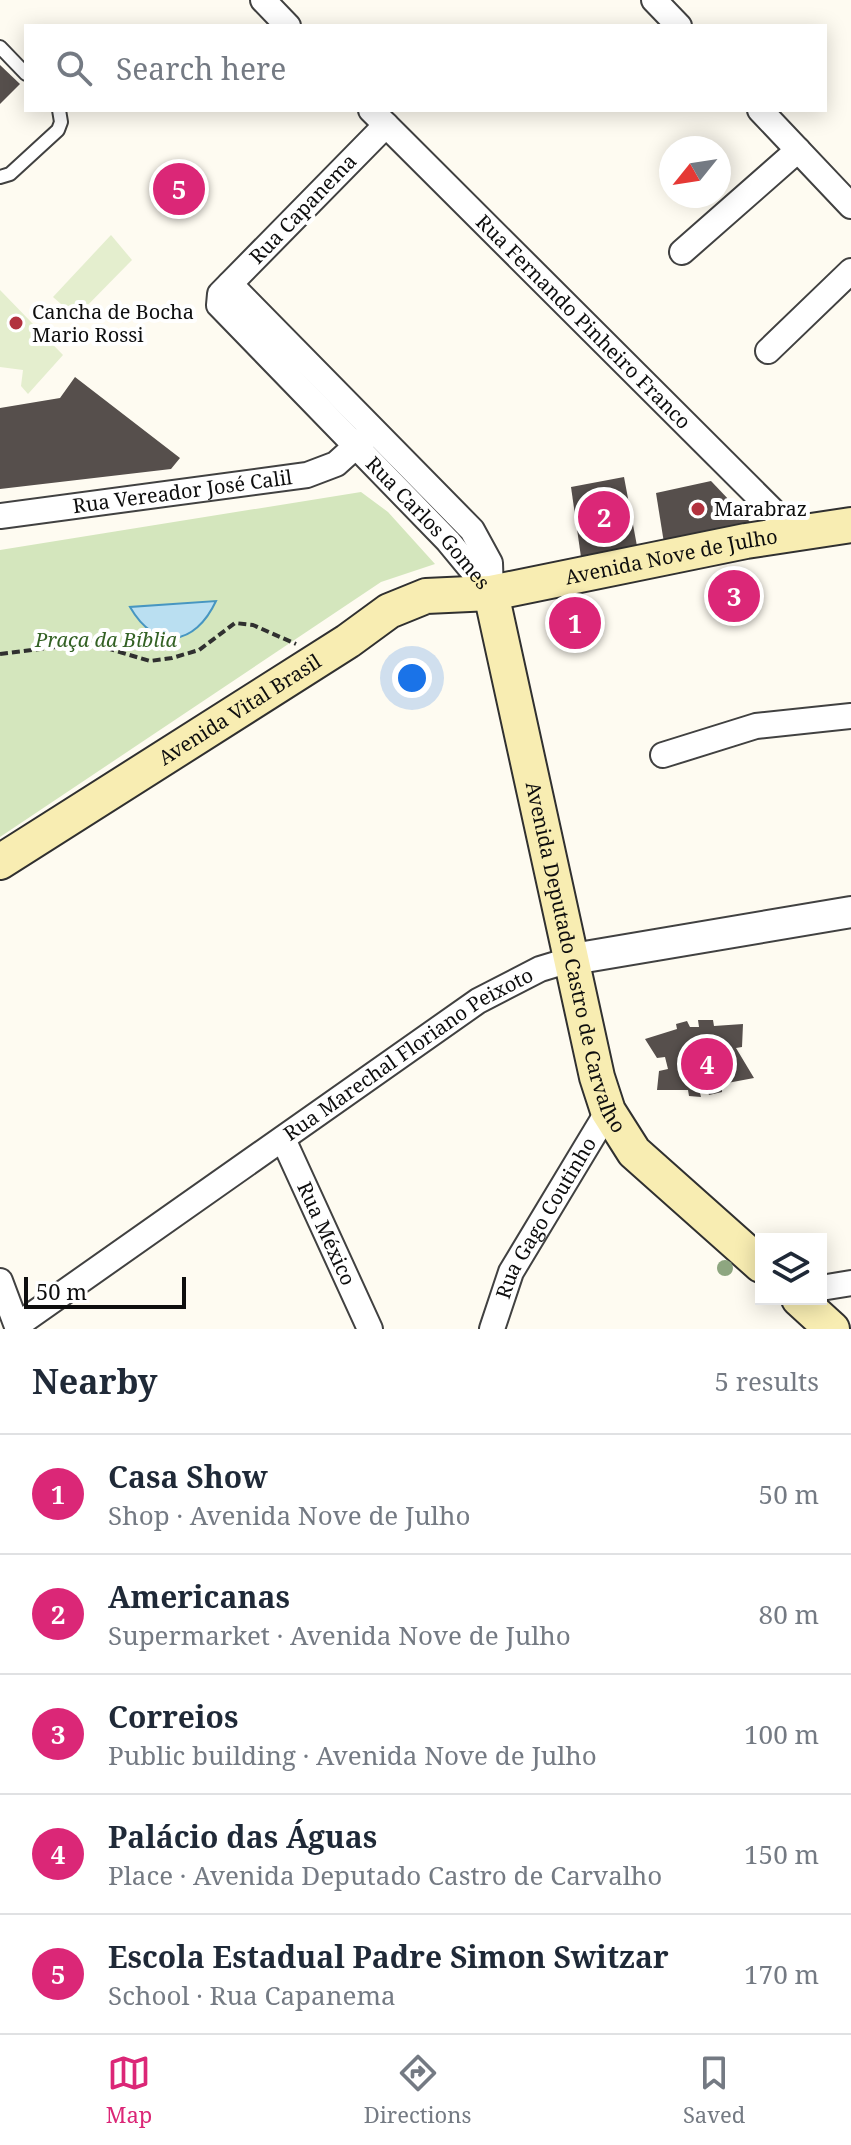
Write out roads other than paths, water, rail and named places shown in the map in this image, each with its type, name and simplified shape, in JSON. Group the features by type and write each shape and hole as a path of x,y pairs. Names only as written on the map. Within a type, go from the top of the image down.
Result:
{"main road":[{"name":"Avenida Nove de Julho","path":"491,593 795,533 851,525"},
{"name":"Avenida Vital Brasil","path":"0,862 348,641 389,611 426,596 491,593"},
{"name":"Avenida Deputado Castro de Carvalho","path":"491,593 597,1077 608,1111 634,1152 755,1260"},
{"path":"806,1305 832,1329"}],"street":[{"path":"263,0 286,24"},
{"path":"654,0 677,24"},
{"path":"762,112 851,206"},
{"name":"Rua Capanema","path":"225,289 379,117"},
{"name":"Rua Fernando Pinheiro Franco","path":"379,117 795,533"},
{"path":"682,252 798,150"},
{"path":"768,351 851,271"},
{"name":"Rua Carlos Gomes","path":"225,289 222,310 472,530 490,563 491,593"},
{"name":"Rua Vereador José Calil","path":"0,516 307,475 336,464 365,438"},
{"path":"663,755 756,726 851,716"},
{"name":"Rua Marechal Floriano Peixoto","path":"19,1326 478,1001 540,969 573,959 851,912"},
{"name":"Rua Gago Coutinho","path":"492,1329 511,1272 608,1111"},
{"name":"Rua México","path":"283,1139 370,1329"},
{"path":"0,1281 19,1326"},
{"path":"827,1287 851,1283"}],"lane":[{"path":"0,47 24,72"},
{"path":"0,177 10,174 58,130 61,122 59,112"}],"water":[{"path":"216,601 197,627 175,638 151,631 130,607"}],"place":[{"name":"Escola Estadual Padre Simon Switzar","path":"179,189"},
{"name":"Cancha de Bocha Mario Rossi","path":"16,323"},
{"name":"Marabraz","path":"698,509"},
{"name":"Americanas","path":"604,517"},
{"name":"Correios","path":"734,596"},
{"name":"Casa Show","path":"575,623"},
{"name":"Palácio das Águas","path":"707,1064"}],"park label":[{"name":"Praça da Bíblia","path":"106,640"}]}
